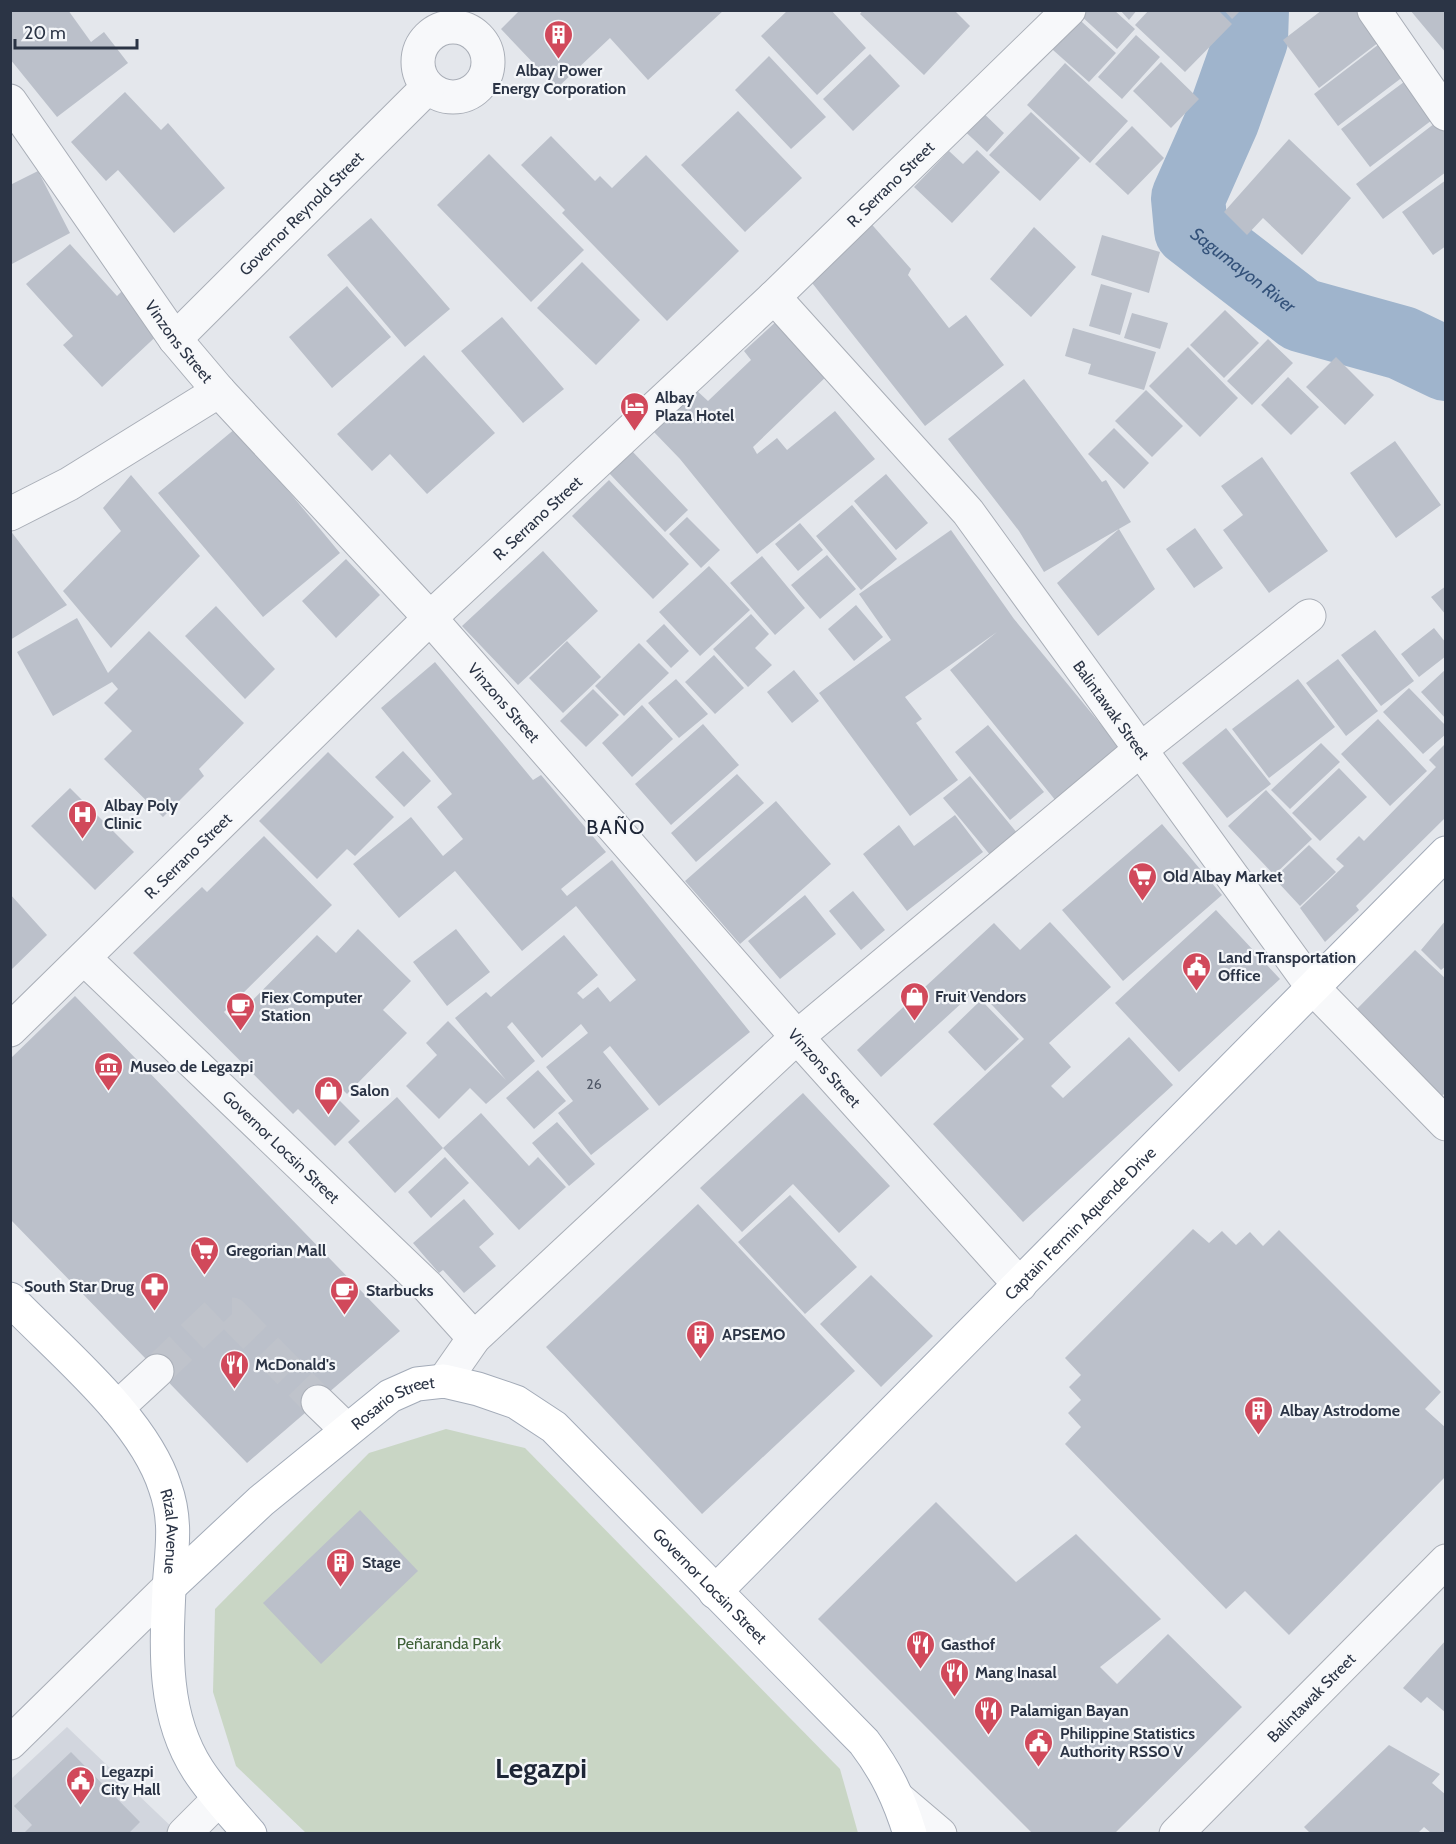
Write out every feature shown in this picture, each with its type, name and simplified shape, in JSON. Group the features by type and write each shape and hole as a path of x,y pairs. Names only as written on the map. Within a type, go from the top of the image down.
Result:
{"main road":[{"name":"Captain Fermin Aquende Drive","path":"715,1592 1446,853"},
{"name":"Rizal Avenue","path":"10,1299 117,1408 146,1447 165,1486 172,1515 175,1545 169,1587 167,1659 169,1691 177,1728 197,1769 250,1833"},
{"name":"Governor Locsin Street","path":"444,1381 516,1402 554,1427 864,1742 885,1770 900,1800"},
{"name":"Rosario Street","path":"169,1587 261,1501 390,1396 417,1384 444,1381"},
{"path":"900,1800 910,1833"}],"street":[{"name":"R. Serrano Street","path":"10,1030 430,618 774,297 1069,10"},
{"path":"1374,10 1446,114"},
{"name":"Governor Reynold Street","path":"175,339 428,87"},
{"name":"Vinzons Street","path":"10,102 175,339 219,391 430,618 797,1037 1020,1285"},
{"name":"Balintawak Street","path":"774,297 968,512 1314,988 1446,1124"},
{"path":"10,514 69,484 219,391"},
{"name":"Rosario Street","path":"444,1381 474,1338 797,1037 1140,750 1309,616"},
{"name":"Governor Locsin Street","path":"84,958 428,1287 474,1338"},
{"path":"117,1408 158,1371"},
{"path":"318,1402 347,1430"},
{"name":"Balintawak Street","path":"1176,1833 1446,1561"},
{"name":"Rosario Street","path":"10,1743 169,1587"},
{"path":"184,1833 219,1798"},
{"name":"Governor Locsin Street","path":"900,1800 940,1833"}],"shaded area":[{"name":"Legazpi City Hall","path":"67,1727 178,1833 11,1834 11,1779"}],"green space":[{"name":"Peñaranda Park","path":"446,1429 525,1448 840,1769 858,1833 306,1833 236,1766 213,1692 215,1609 369,1453"}],"building":[{"path":"10,10 68,10 91,42 104,32 128,63 57,117 10,59"},
{"name":"Albay Power Energy Corporation","path":"520,10 724,10 648,80 610,38 557,88 501,29"},
{"path":"788,10 831,10 866,48 817,95 761,36"},
{"path":"863,10 954,10 970,26 924,75 860,14"},
{"path":"1082,10 1114,10 1135,29 1117,49 1079,14"},
{"path":"1120,10 1137,10 1129,20"},
{"path":"1149,10 1218,10 1232,24 1185,72 1135,25"},
{"path":"1224,10 1241,10 1232,19"},
{"path":"1322,10 1362,10 1383,39 1319,88 1283,40"},
{"path":"1410,10 1446,10 1446,53"},
{"path":"1071,12 1116,53 1089,82 1044,42"},
{"path":"1136,35 1160,57 1122,99 1098,77"},
{"path":"1387,38 1412,70 1338,126 1314,94"},
{"path":"870,54 900,86 853,131 823,99"},
{"path":"769,56 826,117 791,149 735,90"},
{"path":"1161,62 1199,99 1171,128 1133,91"},
{"path":"1065,63 1128,121 1090,163 1027,105"},
{"path":"1412,76 1440,114 1370,167 1341,129"},
{"path":"125,92 161,130 168,123 225,188 174,233 118,170 106,181 71,142"},
{"path":"975,105 1004,133 987,152 957,124"},
{"path":"738,111 802,178 745,232 681,165"},
{"path":"1031,112 1080,158 1040,201 989,155"},
{"path":"1439,120 1446,129 1446,172 1383,219 1356,184"},
{"path":"1132,126 1164,158 1128,195 1095,164"},
{"path":"551,136 595,181 600,176 612,188 646,155 739,251 667,321 562,213 565,210 521,165"},
{"path":"1289,139 1351,198 1302,255 1263,218 1247,235 1224,212"},
{"path":"977,150 1000,172 952,223 914,187 949,151 963,164"},
{"path":"489,154 584,250 531,302 437,205"},
{"path":"38,171 70,233 10,265 10,185"},
{"path":"1446,180 1446,246 1433,255 1402,212"},
{"path":"371,218 450,309 405,347 327,255"},
{"path":"867,219 911,269 908,275 949,328 966,315 1004,365 925,426 805,274"},
{"path":"1034,227 1076,267 1031,317 990,279"},
{"path":"1102,235 1160,252 1149,293 1091,275"},
{"path":"70,244 117,296 126,287 165,328 102,387 63,345 73,336 26,284"},
{"path":"582,262 640,320 596,365 537,308"},
{"path":"1101,284 1132,293 1120,335 1089,326"},
{"path":"347,286 391,337 332,388 289,337"},
{"path":"1225,310 1259,343 1224,378 1190,345"},
{"path":"1132,313 1168,323 1160,349 1124,338"},
{"path":"502,317 564,389 523,423 461,351"},
{"path":"780,318 831,372 753,447 757,454 777,438 787,450 835,411 875,459 757,554 680,459 652,430 695,389 708,401 751,360 744,351"},
{"path":"1073,328 1156,352 1144,390 1088,374 1091,364 1065,356"},
{"path":"1268,339 1293,363 1252,405 1227,381"},
{"path":"1188,347 1238,398 1200,437 1149,386"},
{"path":"424,355 495,433 427,494 390,454 372,471 337,434"},
{"path":"1336,357 1374,395 1345,425 1306,387"},
{"path":"1288,377 1319,407 1291,435 1261,405"},
{"path":"1024,379 1102,482 1106,480 1131,522 1044,572 1019,531 948,439"},
{"path":"1146,390 1183,426 1152,457 1115,421"},
{"path":"236,428 340,553 263,617 158,493"},
{"path":"1114,428 1149,463 1124,489 1088,454"},
{"path":"1395,441 1441,505 1396,538 1350,473"},
{"path":"632,451 688,510 665,532 609,473"},
{"path":"1262,457 1328,551 1269,593 1223,530 1243,515 1221,486"},
{"path":"886,474 928,523 896,550 854,501"},
{"path":"131,475 200,556 111,648 63,591 121,531 103,508"},
{"path":"609,480 689,564 653,599 572,516"},
{"path":"852,505 897,559 861,590 816,536"},
{"path":"687,517 720,550 701,568 669,534"},
{"path":"800,523 823,550 798,571 775,544"},
{"path":"1195,528 1223,568 1194,588 1166,549"},
{"path":"1119,529 1155,589 1098,636 1057,583"},
{"path":"10,530 67,605 10,640"},
{"path":"951,530 1014,619 1121,749 1056,801 950,670 997,632 905,697 922,719 916,723 958,780 910,816 819,693 891,640 859,594"},
{"path":"543,551 598,611 518,685 462,626"},
{"path":"827,555 856,589 820,619 791,585"},
{"path":"762,556 805,608 775,635 730,583"},
{"path":"346,559 380,595 336,638 302,601"},
{"path":"709,566 750,610 700,656 659,612"},
{"path":"1446,586 1446,615 1431,597"},
{"path":"856,605 883,637 854,661 828,629"},
{"path":"216,606 275,669 245,699 185,636"},
{"path":"751,614 769,634 755,648 772,665 748,687 713,649"},
{"path":"77,618 108,673 149,631 244,723 199,769 204,776 163,817 104,759 132,731 104,703 118,689 112,682 53,716 17,652"},
{"path":"664,624 689,651 671,668 646,641"},
{"path":"1434,628 1446,643 1446,656 1419,677 1401,654"},
{"path":"1375,630 1414,681 1381,706 1341,655"},
{"path":"567,641 601,677 563,713 529,678"},
{"path":"639,643 669,673 624,716 595,686"},
{"path":"714,655 744,688 715,714 685,682"},
{"path":"1338,659 1378,711 1346,736 1306,683"},
{"path":"435,662 533,780 541,775 606,852 561,889 567,896 612,860 750,1032 659,1106 610,1046 603,1052 649,1109 591,1155 558,1113 573,1101 546,1067 588,1033 581,1024 542,1058 512,1022 507,1027 535,1061 486,1104 470,1088 439,1119 406,1086 437,1055 426,1043 448,1021 506,1080 455,1018 486,992 491,997 564,935 598,975 577,993 583,999 598,987 610,1002 636,980 576,906 522,951 455,871 399,918 353,864 411,817 443,856 463,839 437,807 452,794 381,708"},
{"path":"1446,669 1446,719 1421,692"},
{"path":"794,670 819,701 792,723 767,692"},
{"path":"676,679 708,714 679,738 648,703"},
{"path":"1298,679 1335,727 1269,778 1232,729"},
{"path":"1409,688 1446,726 1446,734 1423,754 1383,712"},
{"path":"593,689 619,715 586,747 560,721"},
{"path":"642,705 673,739 632,777 602,743"},
{"path":"1378,719 1427,771 1390,806 1341,754"},
{"path":"703,724 739,765 671,825 635,784"},
{"path":"988,725 1044,792 1010,820 955,752"},
{"path":"1226,728 1271,784 1227,818 1182,763"},
{"path":"1321,743 1340,762 1290,809 1271,790"},
{"path":"1446,743 1446,817 1356,906 1359,910 1325,942 1300,908 1344,866 1336,859 1359,836 1364,841 1436,767 1429,760"},
{"path":"403,751 431,781 404,807 375,777"},
{"path":"328,752 394,817 355,856 347,849 317,879 259,821"},
{"path":"1339,768 1367,797 1320,841 1292,813"},
{"path":"737,774 764,803 696,862 671,833"},
{"path":"970,776 1018,834 991,856 943,798"},
{"name":"Albay Poly Clinic","path":"70,788 134,852 95,890 31,826"},
{"path":"1266,790 1312,839 1274,875 1228,826"},
{"path":"776,801 831,864 740,944 685,881"},
{"path":"955,815 983,852 907,911 863,854 899,825 914,846"},
{"name":"Old Albay Market","path":"1162,824 1222,895 1123,981 1062,910"},
{"path":"264,836 332,905 224,1012 232,1021 317,935 336,953 358,929 411,981 383,1010 407,1033 347,1094 330,1077 323,1084 360,1121 335,1146 298,1109 293,1114 133,953 202,887 207,892"},
{"path":"1309,845 1336,872 1300,906 1274,878"},
{"path":"853,891 885,930 861,950 829,911"},
{"path":"10,894 47,935 10,971"},
{"path":"805,895 836,934 780,979 748,941"},
{"name":"Land Transportation Office","path":"1216,910 1280,979 1179,1072 1115,1003"},
{"path":"1446,920 1446,966 1441,970 1421,950"},
{"path":"1050,922 1111,987 1049,1043 1071,1067 1051,1086 1063,1098 1129,1037 1173,1085 1023,1222 933,1124 1024,1039 977,989 881,1077 857,1050 994,923 1020,950"},
{"path":"456,929 490,972 447,1006 413,962"},
{"path":"1415,950 1446,979 1446,1092 1441,1097 1354,1012"},
{"name":"Gregorian Mall","path":"75,996 400,1331 247,1463 10,1219 10,1059"},
{"path":"981,1000 1019,1039 985,1071 948,1032"},
{"path":"538,1070 566,1101 534,1129 506,1098"},
{"path":"803,1093 890,1186 839,1233 793,1184 742,1232 700,1188"},
{"path":"397,1097 443,1148 395,1193 348,1142"},
{"path":"481,1113 529,1166 538,1157 566,1187 519,1230 443,1148"},
{"path":"557,1122 595,1164 569,1186 532,1143"},
{"path":"445,1157 469,1183 431,1218 408,1192"},
{"path":"790,1195 857,1267 805,1314 738,1242"},
{"path":"464,1199 494,1234 479,1247 496,1266 464,1293 443,1270 439,1273 413,1243"},
{"name":"APSEMO","path":"698,1204 855,1371 702,1514 546,1347"},
{"name":"Albay Astrodome","path":"1193,1229 1209,1243 1222,1231 1236,1245 1250,1232 1263,1246 1279,1230 1441,1392 1425,1409 1446,1428 1446,1476 1289,1635 1245,1591 1226,1609 1065,1444 1081,1427 1068,1413 1081,1400 1069,1387 1081,1375 1065,1358"},
{"path":"871,1275 933,1336 881,1387 820,1324"},
{"path":"936,1502 1016,1582 1076,1534 1161,1619 1100,1667 1117,1684 1168,1634 1242,1707 1115,1833 1032,1833 818,1619"},
{"name":"Stage","path":"360,1510 418,1571 321,1664 263,1603"},
{"path":"1446,1640 1446,1713 1427,1697 1421,1703 1403,1688"},
{"path":"1389,1745 1440,1774 1432,1783 1446,1795 1446,1833 1431,1833 1424,1827 1418,1833 1310,1833 1304,1827"},
{"path":"71,1752 140,1822 129,1833 24,1833 32,1825 14,1806"}],"waterway":[{"name":"Sagumayon River","path":"1252,10 1251,40 1223,119 1188,198 1191,230 1301,315 1402,343 1446,364"}],"tunnel":[{"path":"157,1371 216,1314 232,1314 318,1402"}],"place":[{"name":"Albay Power Energy Corporation","path":"559,60"},
{"name":"Albay Plaza Hotel","path":"634,432"},
{"name":"Albay Poly Clinic","path":"83,840"},
{"name":"Old Albay Market","path":"1142,902"},
{"name":"Land Transportation Office","path":"1197,992"},
{"name":"Fruit Vendors","path":"914,1022"},
{"name":"Fiex Computer Station","path":"240,1032"},
{"name":"Museo de Legazpi","path":"109,1092"},
{"name":"Salon","path":"329,1116"},
{"name":"Gregorian Mall","path":"205,1276"},
{"name":"South Star Drug","path":"155,1312"},
{"name":"Starbucks","path":"345,1316"},
{"name":"APSEMO","path":"701,1360"},
{"name":"McDonald's","path":"234,1390"},
{"name":"Albay Astrodome","path":"1259,1436"},
{"name":"Stage","path":"341,1588"},
{"name":"Gasthof","path":"920,1670"},
{"name":"Mang Inasal","path":"954,1698"},
{"name":"Palamigan Bayan","path":"989,1736"},
{"name":"Philippine Statistics Authority RSSO V","path":"1039,1768"},
{"name":"Legazpi City Hall","path":"80,1806"}],"district":[{"name":"BAÑO","path":"616,827"},
{"name":"Legazpi","path":"541,1768"}]}
